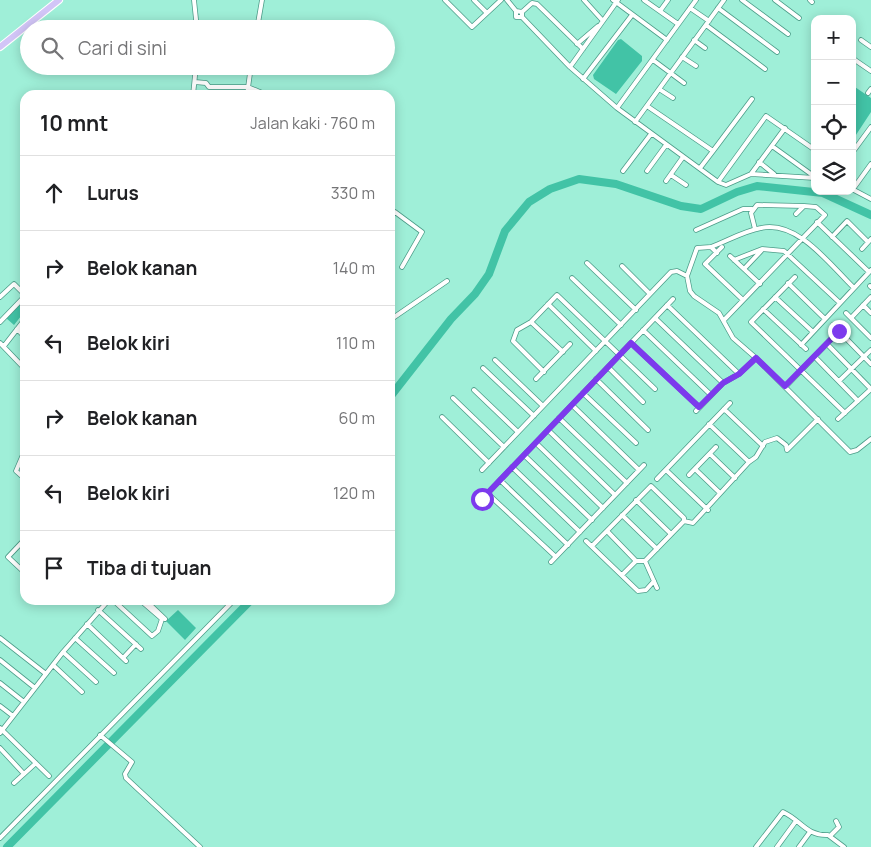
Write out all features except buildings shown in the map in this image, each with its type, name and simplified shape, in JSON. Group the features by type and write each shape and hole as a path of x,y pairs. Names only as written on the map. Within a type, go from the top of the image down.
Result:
{"main road":[{"path":"34,20 59,0"},
{"path":"0,47 20,31"}],"street":[{"path":"194,0 196,20"},
{"path":"259,20 262,0"},
{"path":"445,0 472,26 501,0"},
{"path":"474,0 487,13"},
{"path":"507,0 570,67 635,122 718,182 726,185 751,174 811,177"},
{"path":"584,0 604,20"},
{"path":"644,0 678,24"},
{"path":"660,11 668,0"},
{"path":"618,108 696,0"},
{"path":"635,122 724,0"},
{"path":"742,0 788,34"},
{"path":"775,0 799,18"},
{"path":"570,67 604,20 615,1 667,40"},
{"path":"516,11 516,17 522,15 532,3 537,4 582,49"},
{"path":"690,8 765,69"},
{"path":"718,8 776,52"},
{"path":"584,79 632,15"},
{"path":"578,44 604,20"},
{"path":"694,40 705,48"},
{"path":"861,40 871,47"},
{"path":"682,57 696,66"},
{"path":"653,60 684,83"},
{"path":"855,60 871,71"},
{"path":"194,90 195,75"},
{"path":"248,88 250,75"},
{"path":"195,82 206,83 209,87 248,88 253,90"},
{"path":"659,89 673,98"},
{"path":"700,168 752,99"},
{"path":"647,106 713,151"},
{"path":"718,182 764,117 769,116 811,147"},
{"path":"855,150 869,133 871,127"},
{"path":"751,174 785,128"},
{"path":"623,171 651,134"},
{"path":"647,171 666,145"},
{"path":"772,146 811,174"},
{"path":"666,181 683,157"},
{"path":"759,162 774,174"},
{"path":"856,184 871,164"},
{"path":"671,175 686,185"},
{"path":"856,191 871,199"},
{"path":"724,320 825,215 816,207 757,204 752,209 751,217 755,229"},
{"path":"796,214 804,206"},
{"path":"696,230 743,209 752,209"},
{"path":"395,212 422,232 402,267"},
{"path":"832,236 847,221 870,240 862,249"},
{"path":"801,345 870,271 818,222"},
{"path":"854,288 802,238 789,229 764,227 711,247 697,248 687,276 688,284 694,296 718,313 724,320 733,338 785,386 850,452 857,450 871,439"},
{"path":"711,247 716,253"},
{"path":"722,248 706,264 743,300"},
{"path":"744,269 762,249"},
{"path":"734,260 762,249 781,250 788,253 840,304"},
{"path":"730,256 760,284"},
{"path":"587,263 636,310"},
{"path":"622,266 650,294"},
{"path":"482,470 671,272 677,271 687,276"},
{"path":"795,276 751,322 845,413"},
{"path":"572,278 621,325"},
{"path":"395,317 448,281"},
{"path":"788,283 825,318"},
{"path":"1,295 14,284 20,291"},
{"path":"544,372 513,341 516,330 531,322 557,294 655,389"},
{"path":"775,297 813,332"},
{"path":"851,318 871,297"},
{"path":"482,499 673,299"},
{"path":"0,322 20,301"},
{"path":"548,304 596,351"},
{"path":"667,305 739,374"},
{"path":"863,305 871,313"},
{"path":"763,309 806,349"},
{"path":"846,313 871,338"},
{"path":"654,318 723,383"},
{"path":"531,322 563,352"},
{"path":"20,325 2,344 20,364"},
{"path":"833,325 871,364"},
{"path":"17,329 20,332"},
{"path":"643,330 711,395"},
{"path":"785,386 839,331"},
{"path":"631,343 699,407"},
{"path":"536,379 570,344"},
{"path":"827,344 871,389 838,419"},
{"path":"839,381 871,350"},
{"path":"814,357 858,401"},
{"path":"696,411 723,383 739,374 756,358"},
{"path":"495,360 543,406"},
{"path":"608,367 643,402"},
{"path":"483,368 534,416"},
{"path":"596,380 648,430"},
{"path":"474,390 518,432"},
{"path":"584,393 636,443"},
{"path":"453,398 504,447"},
{"path":"657,479 730,403"},
{"path":"572,405 639,470"},
{"path":"724,409 763,446"},
{"path":"442,417 489,463"},
{"path":"559,418 627,483"},
{"path":"684,521 694,523 708,510 720,493 756,457 765,442 777,438 786,444 787,450 818,419"},
{"path":"709,424 749,462"},
{"path":"548,430 615,495"},
{"path":"536,443 603,508"},
{"path":"690,475 716,447"},
{"path":"710,454 735,478"},
{"path":"524,455 592,520"},
{"path":"20,462 16,471 20,475"},
{"path":"551,562 644,465"},
{"path":"512,468 580,532"},
{"path":"695,469 720,493"},
{"path":"666,470 708,510"},
{"path":"500,480 568,545"},
{"path":"592,546 651,486 684,518 684,521"},
{"path":"487,493 556,558"},
{"path":"636,500 671,534"},
{"path":"622,516 657,549"},
{"path":"622,575 636,561 646,561 684,521"},
{"path":"607,531 636,561"},
{"path":"586,541 638,591 646,590 654,581"},
{"path":"20,544 8,557 20,568"},
{"path":"646,561 657,588"},
{"path":"49,776 1,730 98,610 106,605"},
{"path":"118,605 152,636 158,631 162,619 146,605"},
{"path":"151,605 165,618"},
{"path":"0,838 229,605"},
{"path":"98,610 141,649"},
{"path":"87,624 125,659 136,644"},
{"path":"75,638 114,673"},
{"path":"1,639 46,674"},
{"path":"63,652 96,682"},
{"path":"0,660 35,688"},
{"path":"53,665 82,692"},
{"path":"0,683 24,702"},
{"path":"0,706 13,716"},
{"path":"102,736 114,749 132,762 124,774 126,778 200,847"},
{"path":"0,748 24,774"},
{"path":"14,783 36,763"},
{"path":"756,847 782,812 810,832 819,836 830,836 844,847"},
{"path":"777,847 796,821"},
{"path":"830,836 839,827 836,822"},
{"path":"799,847 810,832"}],"shaded area":[{"path":"621,39 642,56 642,61 616,94 594,79 593,75 618,40"},
{"path":"856,88 871,98 871,112 856,135"},
{"path":"20,303 20,317 14,325 6,318"},
{"path":"178,610 196,628 185,640 166,621"}],"waterway":[{"path":"395,391 451,319 475,294 489,274 505,231 529,202 550,189 579,179 616,184 681,206 701,209 737,192 757,186 823,193 871,215"},
{"path":"7,847 246,605"}],"route":[{"path":"482,499 631,343 699,407 723,383 742,372 756,358 785,386 839,331"}]}
